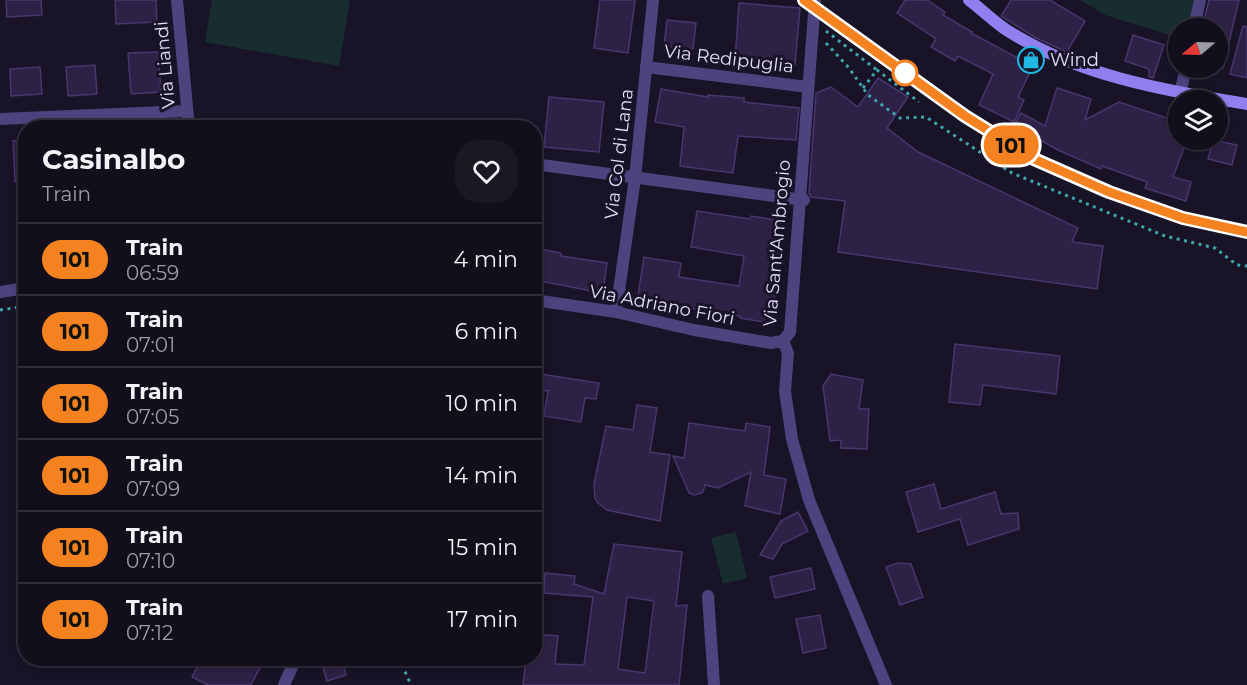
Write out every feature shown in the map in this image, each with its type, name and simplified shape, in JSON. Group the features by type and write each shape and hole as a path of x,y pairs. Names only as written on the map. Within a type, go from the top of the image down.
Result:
{"main road":[{"path":"969,0 1004,28 1042,51 1106,75 1168,90"},
{"path":"1228,102 1247,105"}],"street":[{"name":"Via Liandi","path":"177,0 189,120"},
{"name":"Via Col di Lana","path":"616,312 635,178 653,0"},
{"name":"Via Sant'Ambrogio","path":"815,0 802,200 790,333 783,341 788,353 785,390 792,439 809,500 886,685"},
{"path":"1196,18 1200,0"},
{"name":"Via Redipuglia","path":"646,67 808,87"},
{"path":"0,119 188,111"},
{"path":"542,165 802,200"},
{"path":"0,292 18,289"},
{"name":"Via Adriano Fiori","path":"542,301 616,312 694,330 771,343 783,341"},
{"path":"708,596 714,685"},
{"path":"284,685 292,666"}],"path":[{"path":"813,24 919,102"},
{"path":"813,24 868,95 900,118 926,117 1012,173 1165,236 1215,248 1237,265 1247,266"},
{"path":"863,88 878,70"},
{"path":"0,310 18,307"},
{"path":"403,666 411,685"}],"green space":[{"path":"212,0 350,0 339,66 205,42"},
{"path":"1080,0 1201,0 1197,18 1168,18 1168,35 1105,15"},
{"path":"736,532 747,578 723,584 711,538"}],"building":[{"path":"6,0 41,0 42,15 7,17"},
{"path":"115,0 156,0 157,22 116,24"},
{"path":"600,0 635,0 628,53 594,48"},
{"path":"905,0 927,0 945,12 943,15 971,33 1033,66 1018,97 1024,100 1014,122 979,105 993,74 958,56 955,61 931,47 936,39 897,13"},
{"path":"1011,0 1050,0 1085,21 1067,52 1036,38 1001,16"},
{"path":"1209,0 1239,0 1228,47 1228,18 1204,18"},
{"path":"739,3 800,8 795,65 735,60"},
{"path":"667,20 696,23 693,49 664,46"},
{"path":"1243,26 1247,27 1247,78 1230,74"},
{"path":"1133,35 1164,45 1153,78 1149,77 1149,69 1125,61"},
{"path":"158,52 161,92 131,94 128,53"},
{"path":"95,65 97,94 68,96 66,67"},
{"path":"40,67 42,94 11,96 10,69"},
{"path":"878,78 908,97 887,128 918,152 1078,228 1072,242 1103,246 1097,289 838,252 845,201 811,197 809,193 816,93 831,87 858,107"},
{"path":"1057,88 1091,99 1085,120 1119,102 1168,118 1168,150 1183,150 1173,177 1191,182 1186,201 1145,188 1147,182 1102,166 1101,169 1058,150 1014,125 1021,113 1045,126"},
{"path":"661,89 708,97 708,95 744,98 744,102 799,108 796,140 738,136 733,173 680,166 684,127 655,122"},
{"path":"549,97 604,102 599,152 544,147"},
{"path":"13,141 18,141 18,182 15,182"},
{"path":"1228,143 1237,145 1232,165 1208,159 1210,150 1228,150"},
{"path":"697,211 750,219 751,216 783,221 770,323 740,318 740,316 637,302 644,257 681,263 679,277 739,286 744,256 691,247"},
{"path":"542,249 561,253 561,256 607,263 603,293 542,282"},
{"path":"955,344 1060,356 1056,394 983,385 980,405 949,402"},
{"path":"542,374 599,383 596,399 585,398 581,422 544,416 548,391 542,390"},
{"path":"831,374 863,380 859,409 869,409 867,449 841,448 841,440 830,441 823,386"},
{"path":"637,405 657,408 650,452 670,455 660,521 607,510 595,498 594,484 606,426 633,430"},
{"path":"689,423 745,431 746,423 770,427 764,475 786,479 780,514 745,506 751,472 718,488 705,485 703,492 699,494 689,493 673,456 684,458"},
{"path":"934,484 941,509 995,492 1001,514 1018,513 1019,529 968,545 960,519 918,532 906,492"},
{"path":"798,512 808,531 782,544 773,559 760,555 781,521"},
{"path":"614,544 682,552 676,606 687,605 679,685 523,685 525,666 542,666 542,635 558,636 555,664 584,665 593,597 544,593 545,573 575,576 574,584 604,594","holes":["627,597 654,601 645,673 618,669"]},
{"path":"898,563 911,564 923,597 900,605 886,567"},
{"path":"811,568 815,589 775,598 770,577"},
{"path":"820,615 826,648 803,653 796,619"},
{"path":"198,666 261,666 251,685 208,685 192,677"},
{"path":"322,666 343,666 346,675 327,681"}],"railway":[{"path":"804,0 965,116 1034,159 1109,192 1183,218 1247,232"}],"train":[{"name":"101","path":"804,0 965,116 1034,159 1109,192 1183,218 1247,232"}],"place":[{"name":"Wind","path":"1031,60"}]}
